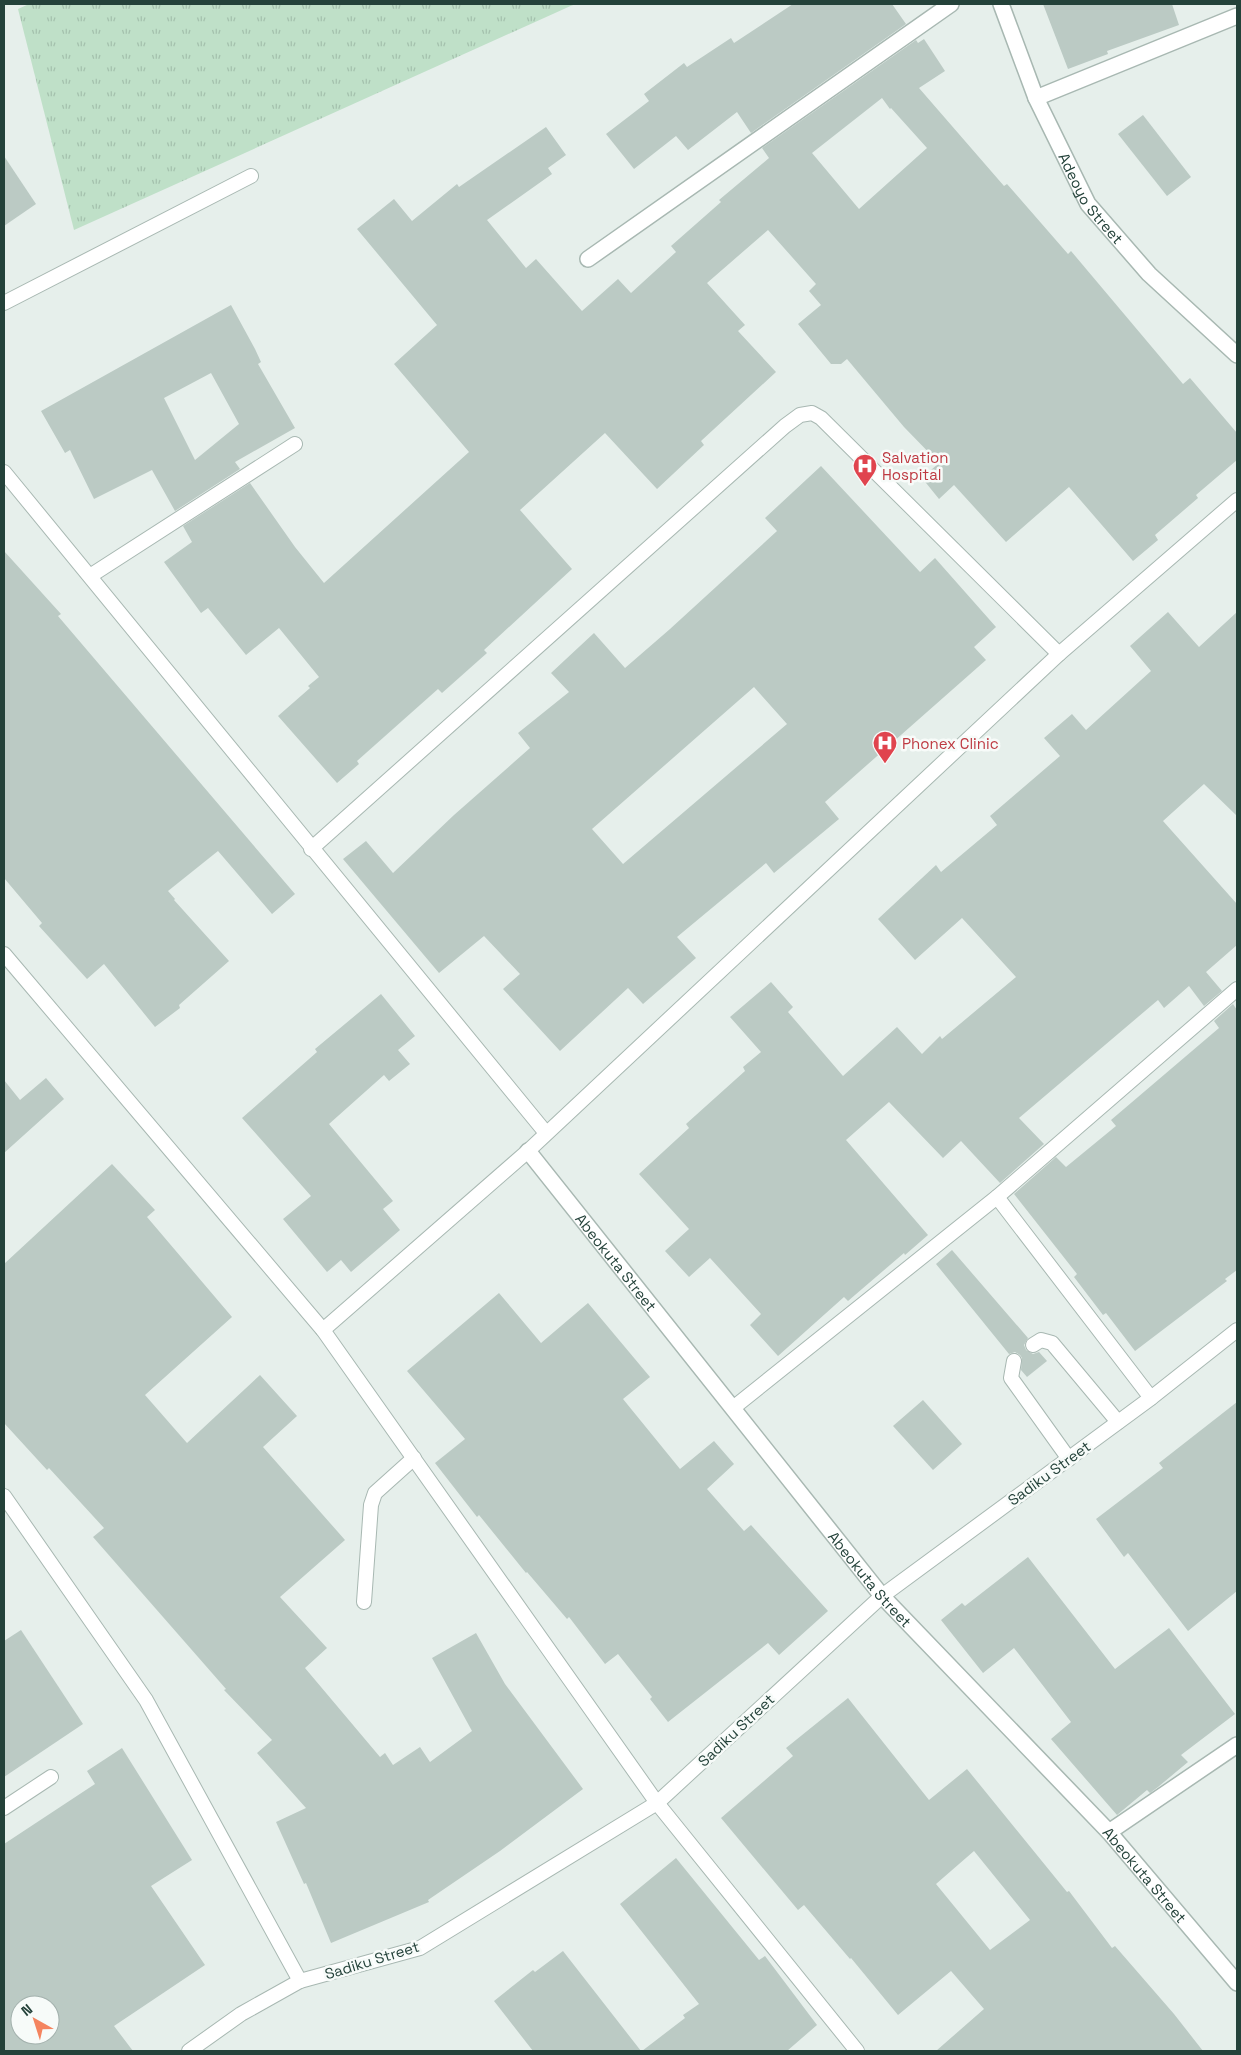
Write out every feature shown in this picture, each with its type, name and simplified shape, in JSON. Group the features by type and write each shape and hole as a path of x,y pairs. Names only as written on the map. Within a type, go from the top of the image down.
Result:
{"street":[{"path":"588,259 951,4"},
{"name":"Adeoyo Street","path":"1001,4 1036,98 1088,204 1149,274 1237,355"},
{"path":"1036,98 1237,16"},
{"name":"Abeokuta Street","path":"528,1151 882,1596 1109,1832 1237,1983"},
{"path":"1109,1832 1237,1746"}],"lane":[{"path":"4,303 252,176"},
{"path":"311,849 785,426 800,415 812,413 821,418 1059,654"},
{"path":"90,576 295,444"},
{"path":"4,472 311,849 546,1133"},
{"path":"323,1330 528,1151 1059,654 1237,500"},
{"path":"4,954 323,1330 658,1803 857,2051"},
{"path":"733,1408 997,1197 1237,989"},
{"path":"997,1197 1151,1398"},
{"name":"Sadiku Street","path":"189,2051 241,2014 300,1981 420,1948 658,1803 882,1596 1151,1398 1237,1330"},
{"path":"1034,1345 1041,1340 1052,1342 1118,1422"},
{"path":"1014,1360 1011,1378 1068,1459"},
{"path":"364,1602 371,1504 375,1493 414,1458"},
{"path":"4,1496 146,1700 300,1981"},
{"path":"4,1808 51,1777"}],"green space":[{"path":"29,4 575,4 74,230 18,9"}],"building":[{"path":"793,4 892,4 906,24 751,133 737,112 688,150 676,136 634,169 606,134 649,101 644,94 684,63 687,67 731,38 734,43"},
{"path":"1043,4 1172,4 1179,25 1107,51 1108,54 1068,69"},
{"path":"924,39 945,71 919,88 1004,186 1007,184 1068,254 1071,251 1183,384 1190,378 1237,433 1237,460 1196,495 1198,498 1155,535 1158,540 1133,561 1069,487 1006,542 954,485 939,499 922,478 939,463 904,427 847,359 841,364 831,364 798,324 821,305 809,291 816,284 768,230 707,283 745,325 738,331 776,372 701,441 704,445 657,489 605,433 520,510 572,569 484,650 487,653 442,693 438,689 357,761 359,764 337,783 278,716 310,688 308,686 319,677 279,628 246,655 208,608 201,613 164,562 192,542 183,526 250,483 295,547 324,583 469,452 394,364 437,325 357,229 394,199 412,221 457,184 459,187 546,127 566,155 548,168 552,174 487,220 526,268 536,259 582,311 618,279 631,293 676,252 671,246 721,202 719,200 769,158 762,148 916,40 918,43","holes":["882,98 927,148 859,209 812,153"]},
{"path":"1143,115 1191,177 1167,196 1118,134"},
{"path":"4,156 36,204 4,226"},
{"path":"231,305 261,362 258,364 295,428 235,462 240,469 175,511 152,470 94,499 70,450 65,453 41,411","holes":["211,373 239,424 195,460 164,398"]},
{"path":"821,466 920,572 935,558 996,627 974,647 986,660 825,802 839,819 774,873 766,863 677,937 696,958 643,1004 628,988 560,1051 503,989 520,974 484,936 439,973 343,859 366,841 393,873 454,815 530,748 518,733 569,692 551,673 594,633 625,668 777,531 765,518","holes":["754,687 787,724 623,864 592,829"]},
{"path":"4,551 61,614 58,616 295,894 272,914 218,851 168,891 229,961 179,1005 180,1008 155,1027 104,964 87,979 39,926 42,923 4,878"},
{"path":"1168,612 1199,647 1237,612 1237,816 1204,784 1163,821 1237,904 1237,945 1206,972 1222,991 1204,1006 1189,986 1164,1008 1158,1000 1019,1118 1044,1144 1000,1183 961,1141 943,1158 889,1102 846,1140 928,1235 848,1301 844,1297 778,1356 750,1325 761,1314 710,1258 689,1277 665,1251 689,1229 639,1174 689,1128 686,1124 745,1071 743,1067 761,1052 730,1017 771,982 793,1007 788,1012 843,1076 897,1027 922,1054 940,1036 942,1039 1016,977 962,918 915,960 878,919 936,865 941,872 997,825 990,816 1060,756 1044,738 1072,714 1086,730 1151,671 1130,646"},
{"path":"381,994 415,1036 398,1050 410,1064 389,1081 384,1075 329,1124 393,1201 383,1209 400,1230 351,1272 341,1260 327,1272 283,1219 311,1196 242,1118 317,1052 315,1049"},
{"path":"1233,1004 1237,1010 1237,1270 1225,1279 1227,1281 1135,1351 1106,1313 1103,1315 1074,1277 1077,1274 1014,1194 1056,1157 1066,1167 1116,1126 1111,1120 1219,1028 1214,1021"},
{"path":"46,1078 64,1099 4,1153 4,1080 20,1100"},
{"path":"112,1164 155,1210 147,1217 232,1317 145,1395 187,1443 260,1375 297,1416 263,1447 345,1540 280,1597 327,1648 305,1668 380,1757 385,1753 393,1765 420,1747 430,1762 472,1731 432,1658 476,1633 505,1684 583,1789 500,1851 428,1900 429,1902 331,1943 306,1883 304,1884 276,1822 306,1808 257,1753 272,1740 224,1690 226,1689 93,1537 104,1528 49,1468 47,1470 4,1423 4,1264"},
{"path":"952,1250 1028,1338 1024,1345 1026,1350 1033,1354 1039,1352 1047,1361 1027,1377 1021,1370 1022,1358 1020,1355 1015,1352 1009,1354 936,1264"},
{"path":"499,1293 541,1343 588,1303 650,1377 623,1399 680,1469 714,1441 734,1464 707,1489 744,1531 751,1525 828,1611 779,1655 768,1643 668,1722 650,1699 652,1697 618,1654 605,1664 569,1617 567,1619 526,1573 479,1515 477,1517 435,1463 465,1439 407,1371"},
{"path":"923,1400 962,1444 933,1470 893,1426"},
{"path":"1237,1402 1237,1591 1188,1631 1128,1553 1124,1557 1096,1519 1163,1468 1159,1463"},
{"path":"1028,1557 1115,1669 1169,1628 1235,1714 1181,1755 1188,1762 1150,1793 1147,1790 1117,1815 1051,1739 1071,1722 1014,1648 983,1673 941,1620 962,1603 965,1606"},
{"path":"21,1630 83,1724 4,1777 4,1641"},
{"path":"848,1698 929,1800 967,1769 1067,1892 1069,1891 1112,1948 1115,1946 1174,2014 1203,2051 936,2051 984,2009 951,1971 898,2015 804,1905 798,1910 721,1818 793,1756 786,1748","holes":["974,1851 1030,1920 990,1950 936,1884"]},
{"path":"122,1748 192,1860 151,1886 205,1965 114,2026 133,2051 4,2051 4,1844 95,1784 87,1771"},
{"path":"676,1858 759,1960 765,1956 817,2025 787,2051 642,2051 685,2018 683,2015 699,2004 620,1904"},
{"path":"563,1951 641,2051 533,2051 494,2001 533,1970 535,1972"}],"place":[{"name":"Salvation Hospital","path":"865,487"},
{"name":"Phonex Clinic","path":"885,764"}]}
